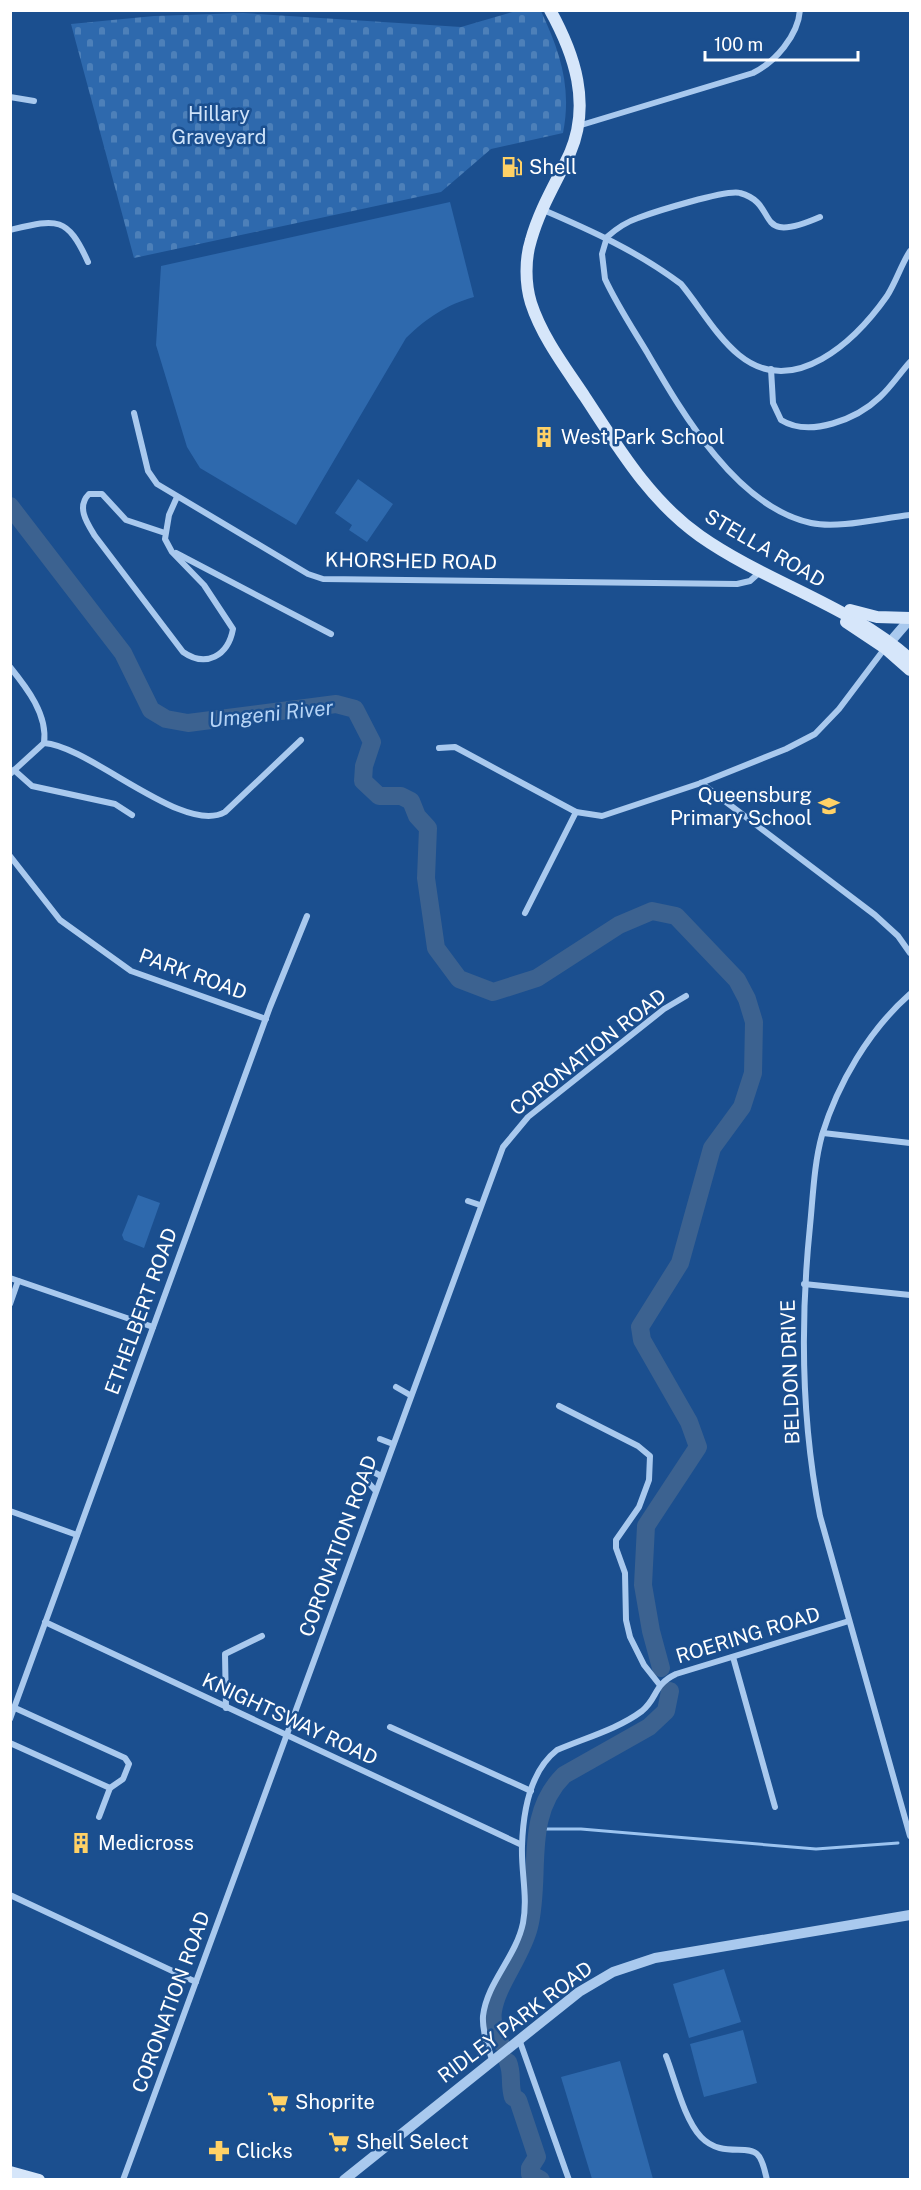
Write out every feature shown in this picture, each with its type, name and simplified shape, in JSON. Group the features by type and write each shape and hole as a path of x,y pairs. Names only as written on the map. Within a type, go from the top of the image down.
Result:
{"main road":[{"name":"STELLA ROAD","path":"550,10 568,47 579,87 578,126 569,155 540,209 528,251 527,278 530,302 550,345 628,461 668,511 699,536 760,572 835,608 910,659"},
{"path":"835,608 877,617 910,619"},
{"name":"STELLA ROAD","path":"887,644 910,670"},
{"path":"10,2172 39,2180"}],"street":[{"path":"578,126 753,73 766,66 792,36 800,10"},
{"path":"10,97 34,101"},
{"path":"820,217 794,228 778,227 771,223 753,200 731,192 637,218 607,237 602,266 611,292 680,409 742,485 765,501 813,523 828,524 910,514"},
{"path":"540,209 607,237 681,284 740,356 771,369 795,369 820,361 839,350 887,296 910,251"},
{"path":"10,230 52,222 65,226 77,238 88,262"},
{"path":"771,369 773,403 781,420 799,428 813,428 837,421 870,404 910,362"},
{"name":"KHORSHED ROAD","path":"134,413 148,471 157,484 308,573 323,579 737,584 750,581 760,572"},
{"path":"165,533 126,520 102,494 90,494 84,501 82,508 95,536 183,652 199,661 207,660 227,646 233,629 204,585 172,552 165,539 177,497"},
{"path":"172,552 240,584 331,634"},
{"path":"439,748 455,747 576,812 602,816 701,783 815,734 839,709 887,644 910,619"},
{"path":"10,667 40,715 46,732 44,743 12,772 32,786 116,804 132,815"},
{"path":"44,743 82,756 170,805 214,817 225,812 301,740"},
{"path":"701,783 881,920 898,936 910,953"},
{"path":"525,913 576,812"},
{"name":"PARK ROAD","path":"10,856 60,920 131,971 266,1019"},
{"name":"ETHELBERT ROAD","path":"10,1719 266,1019 307,916"},
{"name":"BELDON DRIVE","path":"910,994 879,1027 858,1057 823,1133 817,1155 804,1284 802,1391 809,1464 820,1516 910,1836"},
{"name":"CORONATION ROAD","path":"123,2180 503,1147 528,1117 664,1009 686,996"},
{"path":"823,1133 910,1143"},
{"path":"468,1201 480,1205"},
{"path":"10,1278 153,1327"},
{"path":"10,1304 18,1281"},
{"path":"804,1284 910,1295"},
{"path":"396,1387 410,1395"},
{"path":"492,2060 485,2035 483,2016 487,1997 513,1951 522,1925 525,1901 522,1845 531,1791 537,1772 546,1758 556,1750 633,1718 646,1708 659,1684 644,1665 630,1637 626,1620 626,1573 616,1548 616,1540 639,1507 646,1489 649,1480 650,1456 638,1446 559,1406"},
{"path":"380,1439 393,1444"},
{"path":"368,1469 381,1476"},
{"path":"365,1479 375,1490"},
{"path":"10,1511 77,1535"},
{"name":"ROERING ROAD","path":"659,1684 676,1674 849,1621"},
{"name":"KNIGHTSWAY ROAD","path":"45,1622 522,1845"},
{"path":"226,1708 225,1654 262,1636"},
{"path":"733,1657 775,1807"},
{"path":"15,1708 125,1758 129,1769 123,1779 110,1788 99,1817"},
{"path":"390,1727 531,1791"},
{"path":"10,1743 110,1788"},
{"path":"10,1895 196,1982"},
{"name":"RIDLEY PARK ROAD","path":"344,2180 579,1992 613,1972 655,1958 910,1916"},
{"path":"519,2039 569,2180"},
{"path":"666,2056 692,2124 701,2137 720,2150 756,2153 767,2180"}],"green space":[{"name":"Hillary Graveyard","path":"516,11 541,11 554,41 565,85 563,133 491,149 441,192 134,258 71,24 154,16 243,13 461,27"},
{"path":"450,202 474,297 438,313 406,338 296,525 200,468 187,447 156,345 161,266"},
{"path":"358,479 393,504 367,542 349,530 352,525 335,513"},
{"path":"138,1195 160,1203 144,1248 124,1240 122,1235"},
{"path":"724,1969 741,2022 689,2038 673,1984"},
{"path":"743,2030 757,2083 704,2097 690,2044"},
{"path":"620,2061 653,2179 592,2179 561,2077"}],"waterway":[{"name":"Umgeni River","path":"10,506 123,653 151,710 166,719 188,723 336,704 355,709 372,742 364,766 363,781 379,796 401,796 411,801 417,816 428,828 426,878 436,948 459,979 493,992 537,978 619,925 652,911 676,916 737,980 747,999 754,1022 753,1073 742,1107 712,1148 680,1263 640,1327 642,1340 689,1422 698,1447 646,1526 643,1585 651,1631 661,1668"},
{"name":"Umgeni River","path":"500,2042 493,2023 495,2001 521,1949 529,1927 533,1907 538,1828 551,1791 564,1775 649,1727 666,1711 670,1691"},
{"path":"537,1829 581,1829 816,1849 898,1843"},
{"name":"Umgeni River","path":"508,2062 513,2097 518,2100 537,2157 530,2168 530,2174 541,2180"}],"place":[{"name":"Shell","path":"512,167"},
{"name":"West Park School","path":"544,437"},
{"name":"Queensburg Primary School","path":"829,806"},
{"name":"Medicross","path":"81,1843"},
{"name":"Shoprite","path":"278,2102"},
{"name":"Shell Select","path":"339,2142"},
{"name":"Clicks","path":"219,2151"}]}
